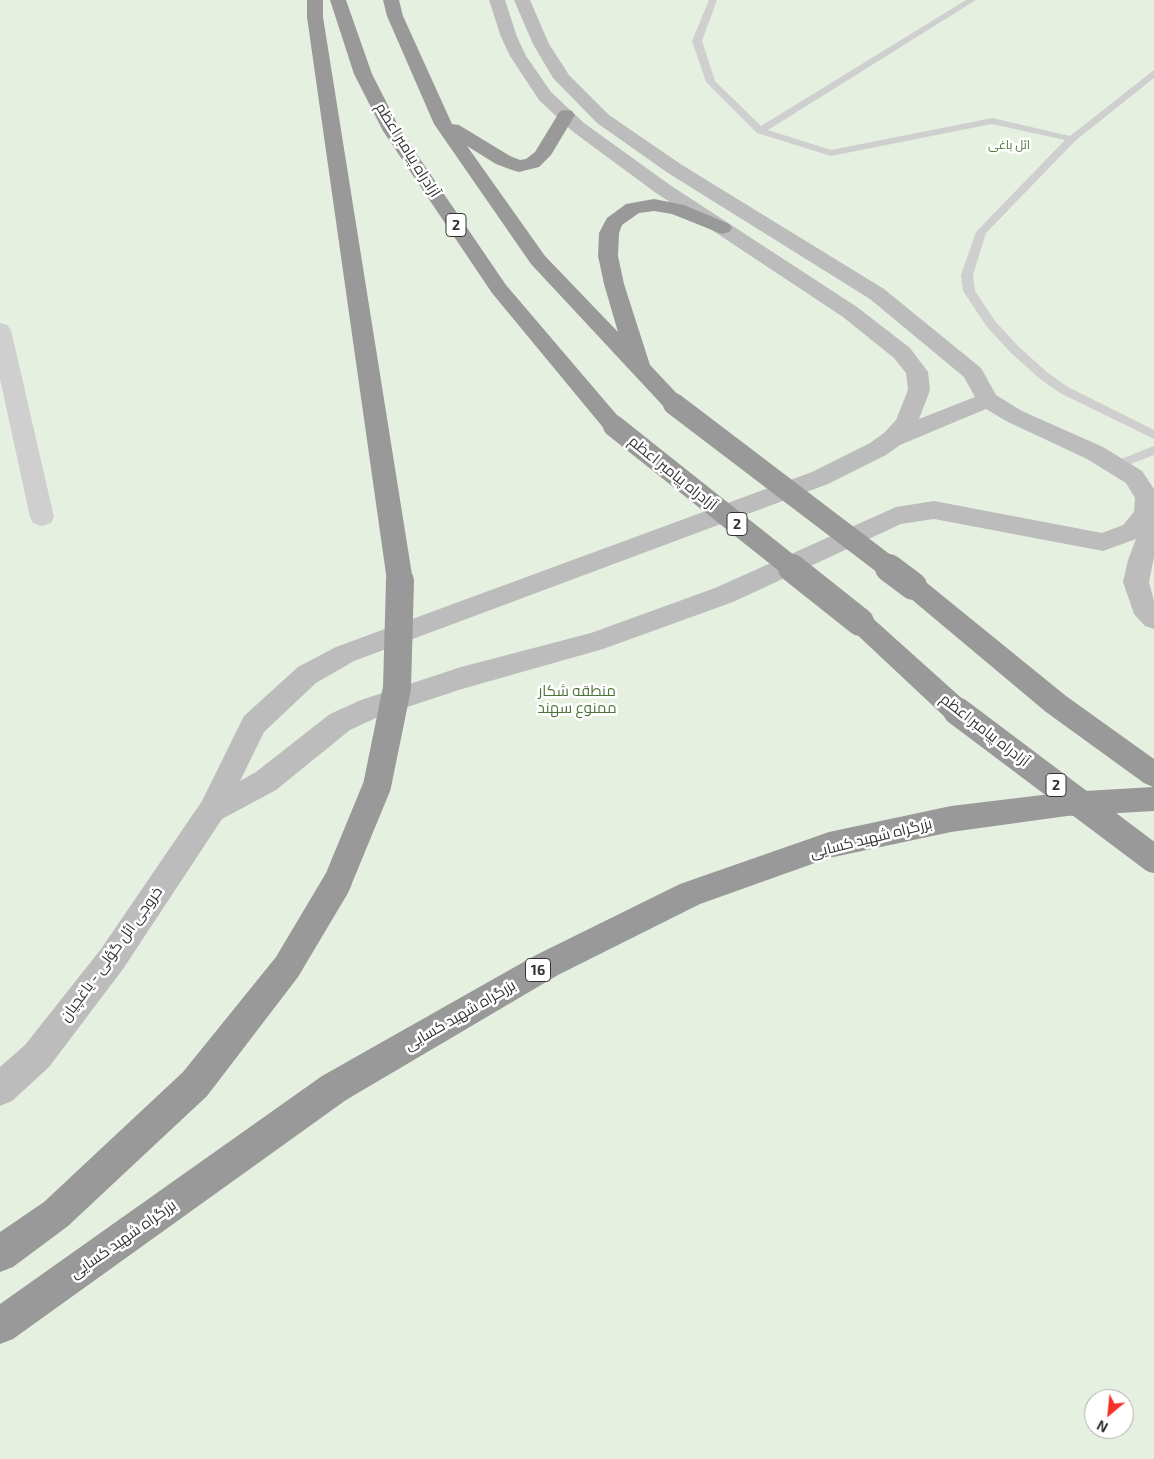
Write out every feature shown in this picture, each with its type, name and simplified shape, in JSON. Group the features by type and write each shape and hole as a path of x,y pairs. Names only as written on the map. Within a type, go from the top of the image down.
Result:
{"highway":[{"path":"0,1254 56,1214 195,1084 287,967 337,883 377,786 397,688 400,582 314,17 315,0"},
{"name":"آزادراه پیامبر اعظم","path":"338,0 363,74 392,131 499,289 614,426 860,622 957,711 1154,859"},
{"path":"391,0 395,16 443,124 538,260 641,371 674,404 913,586 1056,704 1154,775"},
{"path":"443,124 503,160 519,166 532,163 542,155 566,115"},
{"path":"641,371 614,284 608,256 609,233 614,222 634,208 654,205 676,209 722,228"},
{"name":"بزرگراه شهید کسایی","path":"0,1326 334,1088 547,965 690,894 829,845 951,819 1067,804 1154,799"}],"main road":[{"path":"497,0 509,37 518,56 545,96 578,127 662,189 850,312 902,353 917,372 919,390 906,423 892,439"},
{"path":"522,0 540,44 562,78 603,119 675,169 877,294 973,373 988,400 1014,416 1095,453 1134,477 1147,497 1150,523 1147,545 1140,560 1136,582 1144,607 1154,619"},
{"path":"892,439 988,400"},
{"name":"خروجی ائل گؤلی - یاغچیان","path":"0,1089 37,1056 112,959 212,810 254,724 307,675 345,654 820,478 878,449 892,439"},
{"path":"212,810 266,781 340,722 370,708 461,678 594,642 724,595 896,516 934,510 1103,542 1132,530 1146,514 1147,497"}],"street":[{"path":"0,330 42,517"}],"lane":[{"path":"713,0 697,41 710,82 760,131 830,153 992,121 1072,139"},
{"path":"760,131 972,0"},
{"path":"1154,73 1072,139 981,232 967,275 969,291 991,324 1015,350 1044,376 1064,390 1154,434"},
{"path":"1115,466 1154,450"}],"green space":[{"name":"منطقه شکار ممنوع سهند","path":"0,0 1154,0 1154,1459 0,1459"}],"park label":[{"name":"ائل باغی","path":"1009,145"}]}
